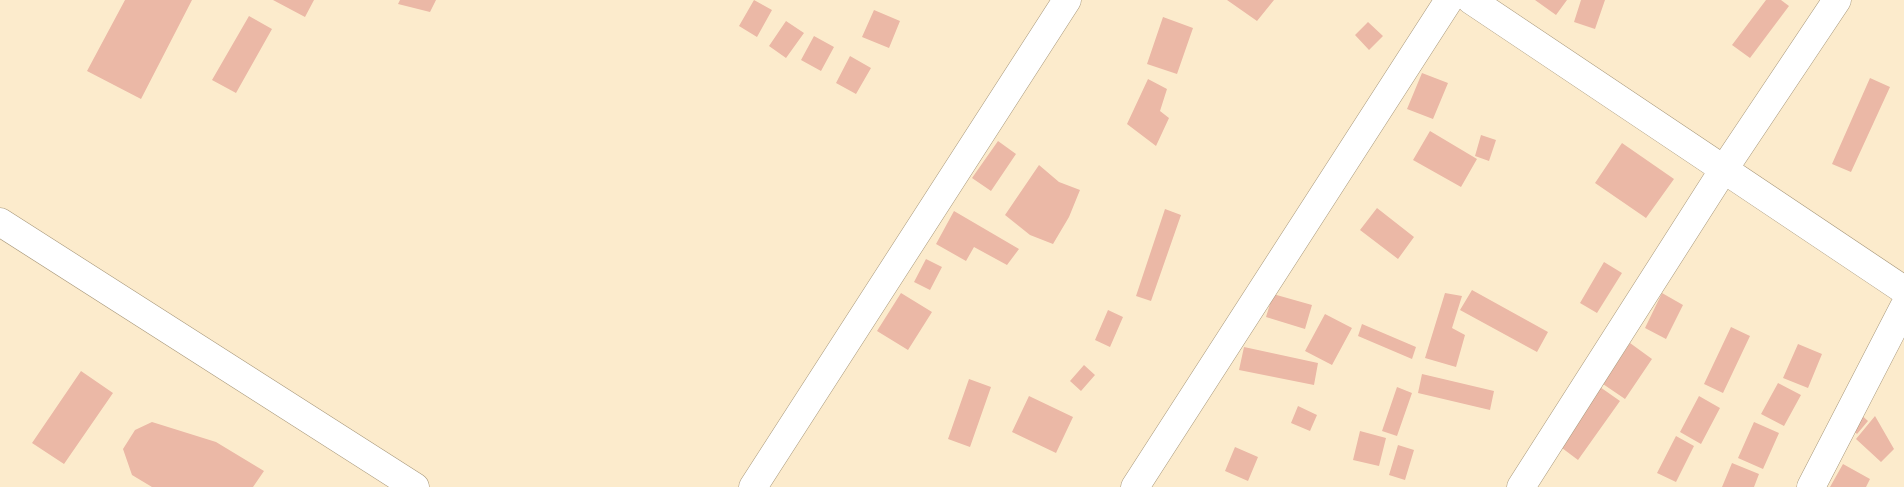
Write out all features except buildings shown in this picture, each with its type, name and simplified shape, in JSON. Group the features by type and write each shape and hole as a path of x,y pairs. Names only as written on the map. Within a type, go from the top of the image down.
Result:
{"street":[{"path":"753,487 1067,0"},
{"path":"1135,487 1449,0"},
{"path":"1471,0 1904,290"},
{"path":"1521,487 1724,169 1837,0"},
{"path":"0,222 415,487"},
{"path":"1810,487 1904,307"}]}
